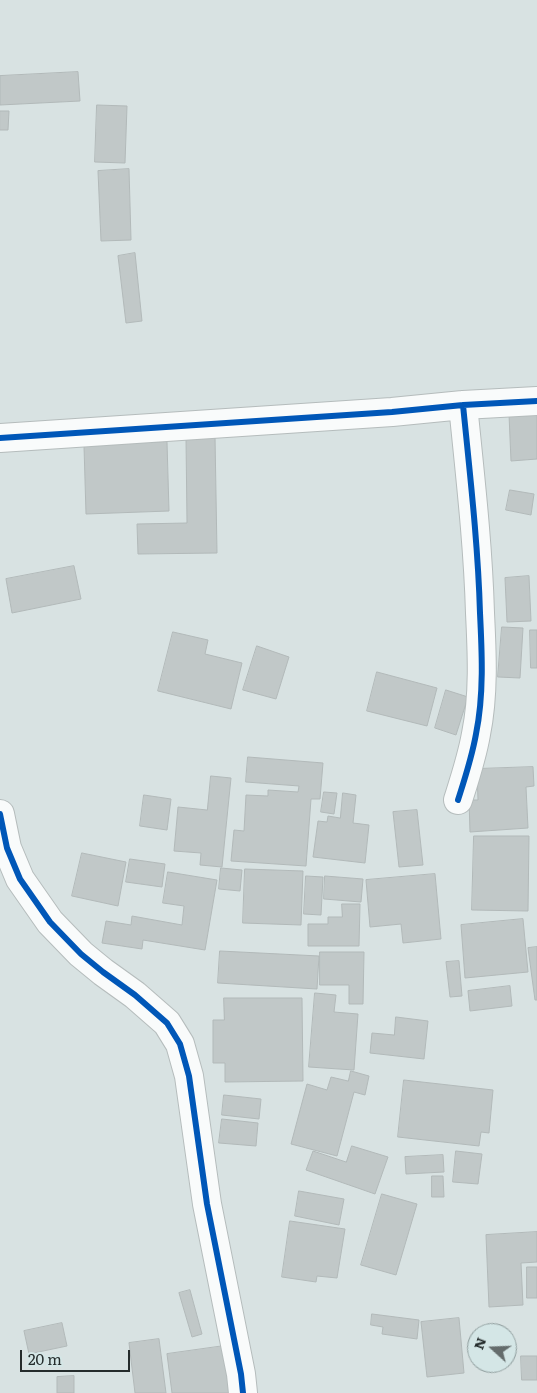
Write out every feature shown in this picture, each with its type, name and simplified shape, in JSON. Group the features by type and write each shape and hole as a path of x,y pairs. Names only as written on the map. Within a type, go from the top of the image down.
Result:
{"street":[{"path":"0,438 537,401"},
{"path":"458,800 470,764 476,733 482,678 478,560 463,406"},
{"path":"0,814 7,848 20,879 50,922 81,954 167,1022 180,1044 189,1076 207,1204 241,1374 243,1393"}],"building":[{"path":"78,72 80,101 0,105 0,76"},
{"path":"97,105 127,106 125,163 95,162"},
{"path":"0,111 9,111 8,130 0,130"},
{"path":"129,169 131,240 101,241 98,171"},
{"path":"135,253 142,321 126,323 118,256"},
{"path":"537,412 537,459 511,461 509,414"},
{"path":"215,436 217,553 138,554 137,524 187,523 186,437"},
{"path":"167,442 169,511 86,514 84,446"},
{"path":"510,490 534,494 531,515 506,510"},
{"path":"74,566 81,599 12,613 6,579"},
{"path":"529,576 531,621 507,622 505,578"},
{"path":"502,627 523,628 520,678 498,677"},
{"path":"530,630 537,630 537,668 531,668"},
{"path":"173,632 208,640 205,654 242,663 231,709 158,691"},
{"path":"257,646 289,657 276,699 243,690"},
{"path":"377,672 437,688 427,726 367,711"},
{"path":"446,690 468,697 456,735 435,728"},
{"path":"248,757 323,763 320,799 311,799 306,866 231,861 234,830 244,831 246,795 268,796 268,790 298,792 299,786 246,782"},
{"path":"533,767 534,786 526,787 528,828 470,832 469,800 478,800 477,769"},
{"path":"211,776 231,778 222,867 200,865 201,853 174,851 178,807 207,810"},
{"path":"324,792 337,793 334,814 321,812"},
{"path":"343,793 356,795 353,823 369,825 365,863 313,857 318,821 327,822 328,816 340,818"},
{"path":"144,795 171,799 167,830 140,826"},
{"path":"417,810 423,865 399,867 393,812"},
{"path":"474,836 529,836 528,911 472,910"},
{"path":"82,853 126,862 118,906 72,896"},
{"path":"130,859 165,864 162,887 126,882"},
{"path":"221,868 242,870 240,891 219,889"},
{"path":"245,869 303,871 301,925 243,923"},
{"path":"168,872 217,880 205,950 143,940 142,949 102,943 106,921 131,925 132,916 182,925 184,906 163,903"},
{"path":"435,874 441,939 403,943 401,924 370,927 366,880"},
{"path":"306,876 323,877 321,915 304,914"},
{"path":"325,876 363,879 361,902 324,899"},
{"path":"342,904 360,904 359,946 308,946 308,924 328,924 328,917 342,917"},
{"path":"523,919 528,972 465,978 461,925"},
{"path":"537,947 537,1000 535,1000 528,948"},
{"path":"220,951 319,956 317,989 218,983"},
{"path":"320,952 364,952 363,1004 349,1004 349,985 320,985"},
{"path":"459,961 462,996 450,997 446,962"},
{"path":"510,986 512,1006 470,1011 468,991"},
{"path":"315,993 336,995 334,1012 358,1014 354,1070 309,1067"},
{"path":"224,998 302,998 303,1081 225,1082 225,1063 213,1063 213,1020 224,1020"},
{"path":"396,1017 428,1021 424,1059 370,1053 372,1033 394,1035"},
{"path":"351,1071 369,1076 365,1095 354,1092 337,1156 291,1144 307,1084 327,1090 331,1077 348,1081"},
{"path":"404,1080 493,1090 489,1133 481,1132 479,1146 398,1137"},
{"path":"224,1095 261,1099 259,1119 222,1115"},
{"path":"222,1119 258,1123 256,1146 219,1143"},
{"path":"352,1146 388,1157 375,1194 306,1170 313,1151 346,1162"},
{"path":"456,1151 482,1154 478,1184 453,1182"},
{"path":"443,1155 444,1172 406,1174 405,1157"},
{"path":"432,1176 443,1176 444,1197 432,1197"},
{"path":"299,1191 344,1199 339,1225 295,1216"},
{"path":"382,1194 417,1204 396,1275 361,1265"},
{"path":"290,1221 345,1229 337,1278 317,1276 316,1282 282,1277"},
{"path":"537,1232 537,1262 521,1263 523,1305 489,1307 486,1235"},
{"path":"527,1267 537,1267 537,1298 527,1298"},
{"path":"190,1290 202,1334 192,1337 179,1293"},
{"path":"372,1314 419,1320 417,1339 382,1334 383,1327 371,1325"},
{"path":"459,1318 464,1373 427,1377 421,1322"},
{"path":"62,1323 67,1346 29,1354 24,1331"},
{"path":"159,1339 166,1393 135,1393 129,1343"},
{"path":"224,1346 230,1393 172,1393 167,1354"},
{"path":"521,1356 537,1356 537,1380 522,1380"},
{"path":"74,1376 74,1393 57,1393 57,1377"}],"cycle path":[{"path":"0,438 537,401"},
{"path":"458,800 479,719 482,674 477,561 463,405"},
{"path":"0,814 7,848 20,879 50,922 81,954 135,995 167,1023 180,1044 189,1076 207,1204 241,1374 243,1393"}]}
